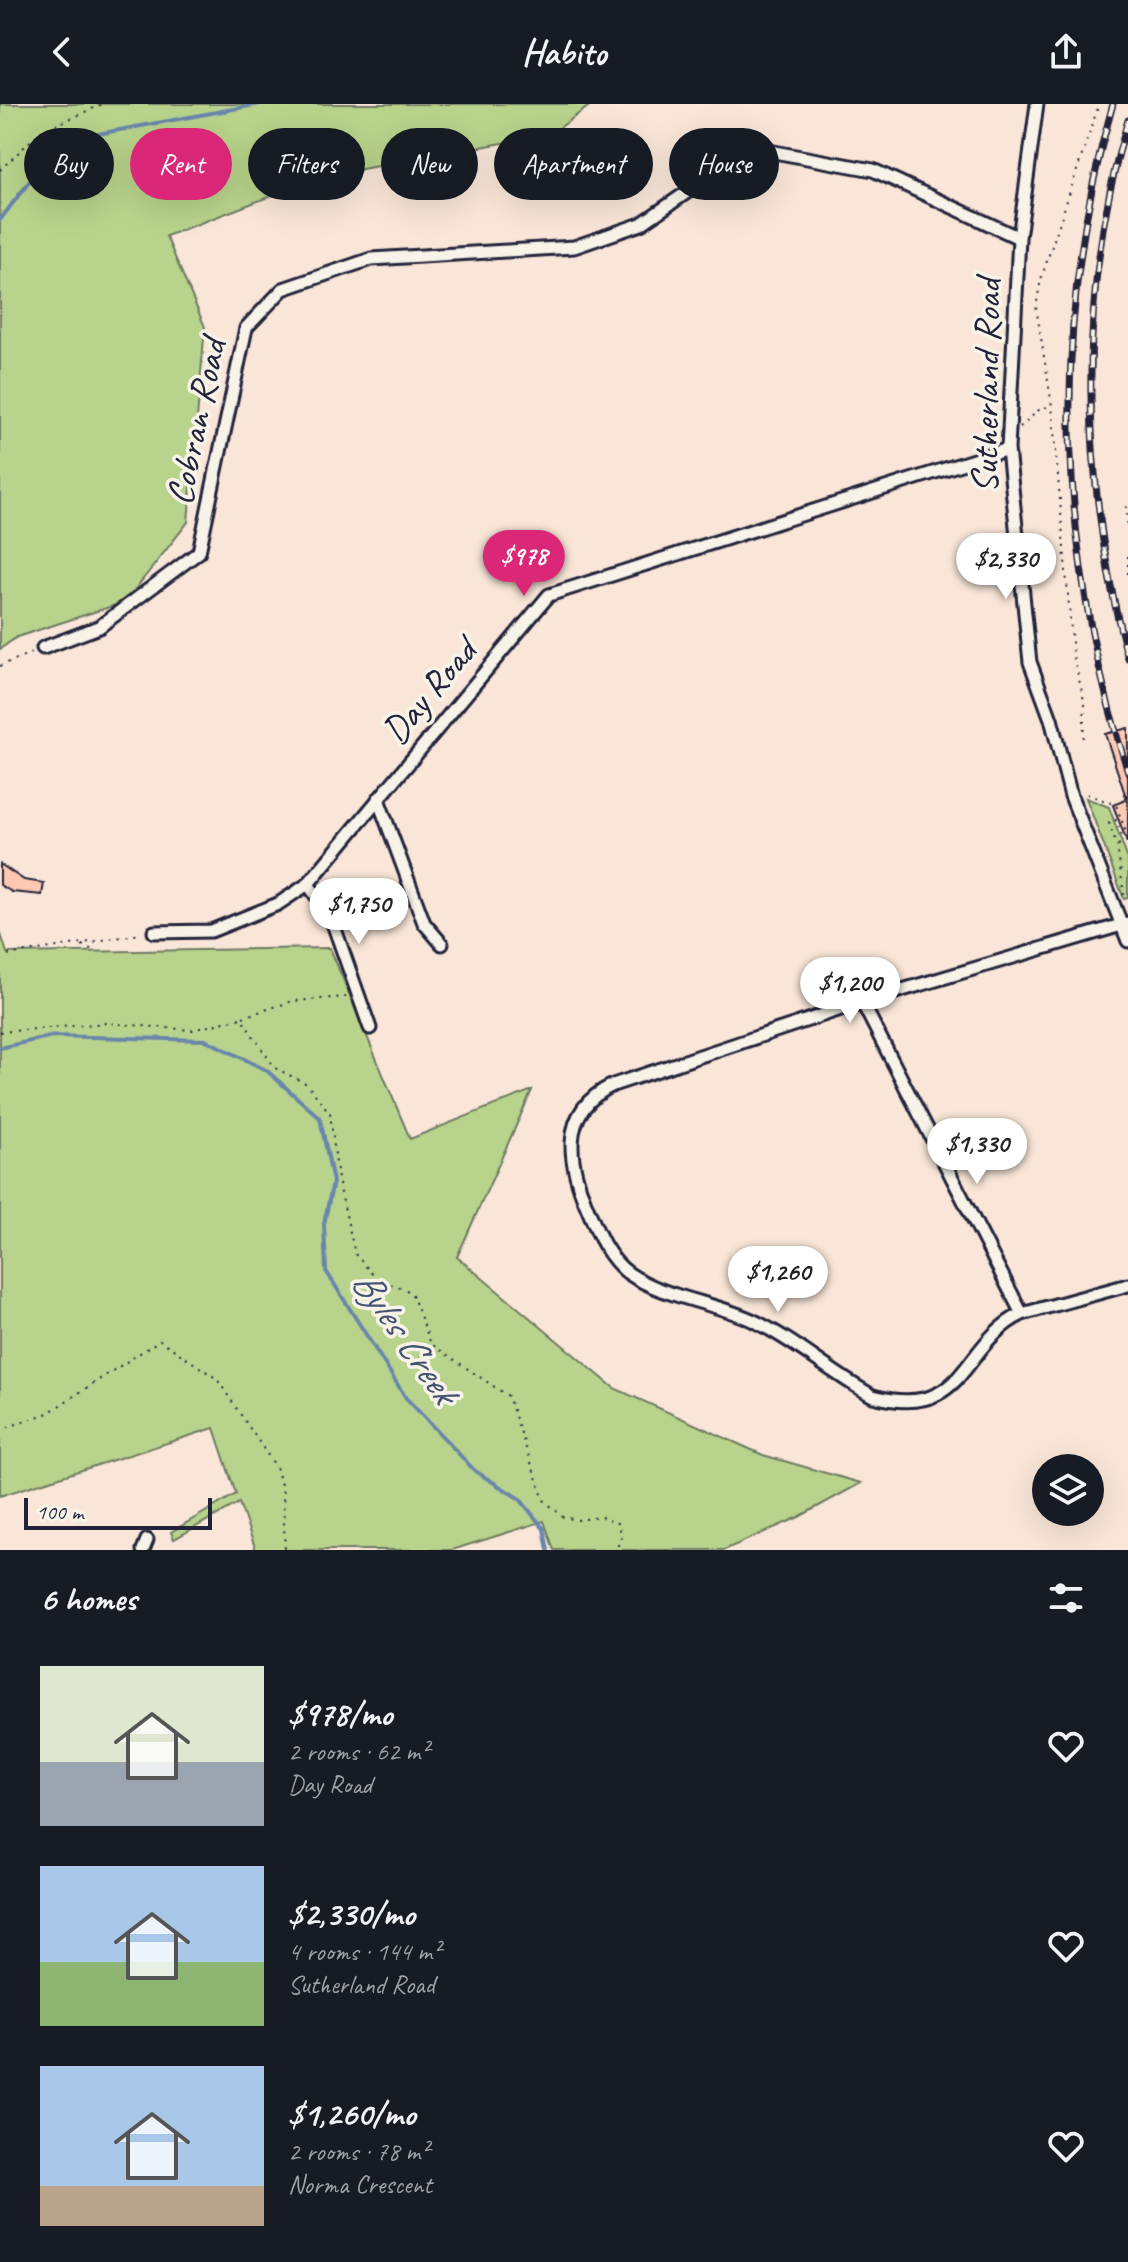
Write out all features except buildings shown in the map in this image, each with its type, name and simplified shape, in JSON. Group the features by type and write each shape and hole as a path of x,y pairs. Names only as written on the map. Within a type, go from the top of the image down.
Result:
{"street":[{"name":"Sutherland Road","path":"1037,104 1019,238 1008,449 1030,662 1051,719 1071,796 1124,924 1128,941"},
{"name":"Cobran Road","path":"43,648 99,627 199,552 246,328 283,289 371,259 574,247 641,224 696,186 774,152 873,170 1019,238"},
{"name":"Day Road","path":"154,932 211,931 278,904 308,884 549,595 1008,449"},
{"path":"378,799 424,923 442,944"},
{"path":"308,884 330,915 370,1028"},
{"path":"1124,924 862,1002 613,1085 592,1100 575,1128 570,1148 575,1179 606,1248 628,1272 754,1321 873,1396 888,1400 917,1399 945,1391 967,1370 999,1328 1022,1314 1128,1285"},
{"path":"862,1002 1022,1314"}],"path":[{"path":"0,170 40,132 103,104"},
{"path":"1083,738 1085,705 1073,654 1052,406 1036,307 1041,279 1099,104"},
{"path":"1018,430 1040,409 1052,406"},
{"path":"1126,506 1128,529"},
{"path":"1128,556 1128,574"},
{"path":"0,666 43,648"},
{"path":"1087,794 1116,805 1128,839"},
{"path":"1125,902 1117,846 1109,823 1116,820 1123,839 1128,839"},
{"path":"1117,846 1128,839"},
{"path":"0,956 154,932"},
{"path":"0,1032 107,1023 192,1030 293,1001 359,996"},
{"path":"241,1018 275,1068 307,1084 330,1113 338,1180 355,1254 376,1278 411,1292 431,1344 508,1396 544,1500 563,1517 578,1520 601,1517 619,1524 621,1538 616,1550"},
{"path":"0,1430 48,1413 160,1340 217,1379 277,1469 283,1493 285,1550"}],"green space":[{"path":"0,104 592,104 559,128 494,128 494,145 478,148 478,128 381,128 381,165 365,168 365,128 248,128 248,200 261,200 166,236 205,327 188,522 125,602 17,637 0,649"},
{"path":"1086,798 1109,807 1128,860 1128,898 1124,899"},
{"path":"0,931 7,953 330,948 410,1139 532,1090 457,1257 614,1388 763,1455 861,1483 799,1517 724,1550 554,1550 544,1521 452,1550 256,1550 239,1503 174,1539 171,1532 236,1494 214,1428 0,1496"}],"waterway":[{"path":"0,220 60,141 260,104"},
{"name":"Byles Creek","path":"0,1048 52,1036 206,1040 266,1070 320,1118 333,1182 324,1224 326,1271 406,1398 475,1471 520,1499 544,1529 548,1550"}],"railway":[{"path":"1113,104 1092,187 1078,271 1071,355 1070,439 1076,523 1087,607 1105,690 1128,772"},
{"path":"1128,120 1111,186 1099,253 1091,390 1101,526 1112,593 1128,659"}]}
